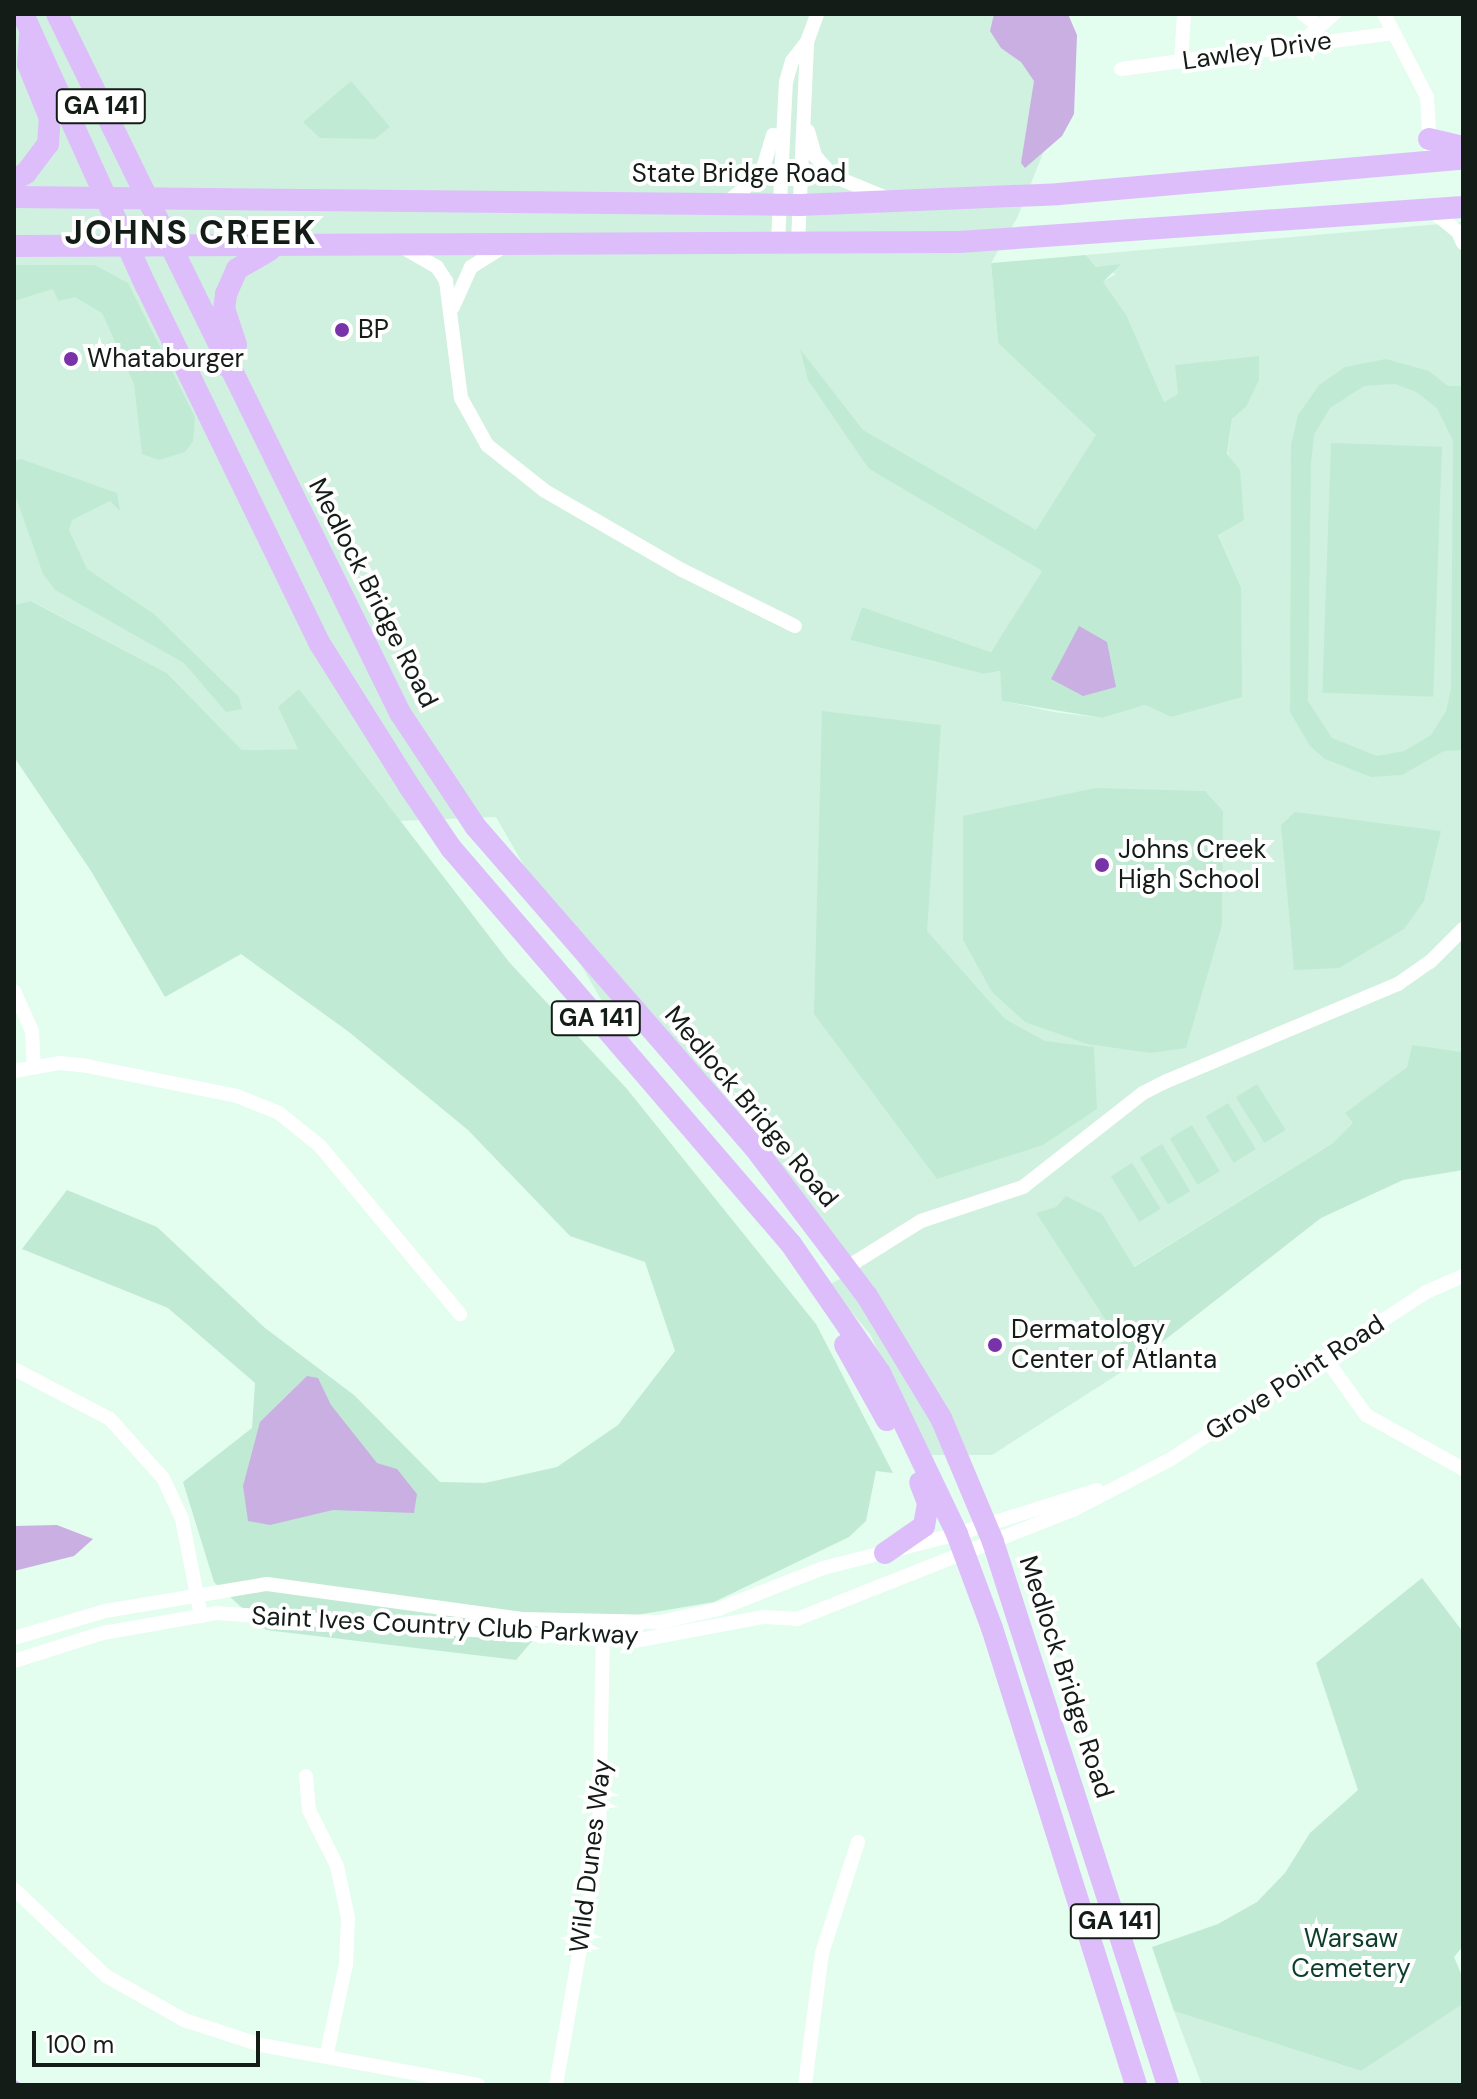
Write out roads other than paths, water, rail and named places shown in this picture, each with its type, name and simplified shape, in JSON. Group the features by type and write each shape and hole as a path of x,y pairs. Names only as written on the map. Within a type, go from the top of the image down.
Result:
{"highway":[{"name":"Medlock Bridge Road","path":"57,14 168,247 400,713 475,826 755,1148 846,1268 941,1418 989,1533 1168,2085"},
{"path":"14,180 26,173 48,144 50,118 28,64 27,22"},
{"name":"GA 141","path":"27,22 128,247 320,644 409,786 451,848 791,1244 880,1373 960,1544 992,1628 1136,2085"},
{"path":"1429,139 1463,147"},
{"name":"State Bridge Road","path":"14,197 789,205 1059,194 1463,159"},
{"path":"14,246 788,243 1079,237 1463,207"},
{"path":"228,367 236,345 224,309 231,280 246,261 278,246"},
{"path":"827,1296 843,1342 928,1503 924,1526 885,1553"}],"street":[{"path":"788,243 789,205 805,111 807,42 817,14"},
{"path":"1181,61 1184,14"},
{"path":"1303,14 1319,26"},
{"path":"1297,46 1334,14"},
{"path":"1384,14 1427,97 1431,162"},
{"name":"Lawley Drive","path":"1121,69 1394,33"},
{"path":"788,243 789,205 783,110 792,61 807,42"},
{"path":"726,203 761,175 769,161 774,121 783,110"},
{"path":"805,111 811,145 824,167 891,200"},
{"path":"1431,209 1454,228 1463,243"},
{"path":"453,307 471,267 505,245"},
{"path":"398,246 437,267 453,307 453,358 461,398 487,445 545,491 682,570 795,626"},
{"path":"846,1268 921,1221 1023,1187 1143,1093 1398,984 1430,962 1463,929"},
{"path":"14,991 32,1031 34,1065"},
{"path":"14,1071 34,1065 87,1066 237,1096 279,1113 320,1146 460,1314"},
{"name":"Grove Point Road","path":"960,1544 1128,1481 1171,1459 1426,1292 1463,1276"},
{"path":"1326,1359 1366,1415 1463,1469"},
{"path":"14,1369 83,1401 134,1440 163,1478 182,1519 201,1616"},
{"name":"Grove Point Road","path":"960,1544 989,1533"},
{"name":"Saint Ives Country Club Parkway","path":"14,1661 103,1633 201,1616 279,1614 603,1632 719,1609 823,1568 885,1553 960,1544"},
{"name":"Saint Ives Country Club Parkway","path":"14,1638 105,1611 267,1584 521,1619 603,1632 634,1641 764,1617 797,1619 960,1544"},
{"name":"Wild Dunes Way","path":"556,2085 599,1840 603,1632"},
{"path":"306,1776 309,1810 337,1866 348,1918 346,1964 326,2057"},
{"path":"805,2085 822,1953 858,1842"},
{"path":"14,1889 71,1948 144,2000 226,2035 478,2085"}],"waterway":[{"path":"14,2082 19,2085"}],"place":[{"name":"BP","path":"342,330"},
{"name":"Whataburger","path":"71,359"},
{"name":"Johns Creek High School","path":"1102,865"},
{"name":"Dermatology Center of Atlanta","path":"995,1345"}],"district":[{"name":"JOHNS CREEK","path":"191,233"}],"park label":[{"name":"Warsaw Cemetery","path":"1351,1954"}]}
